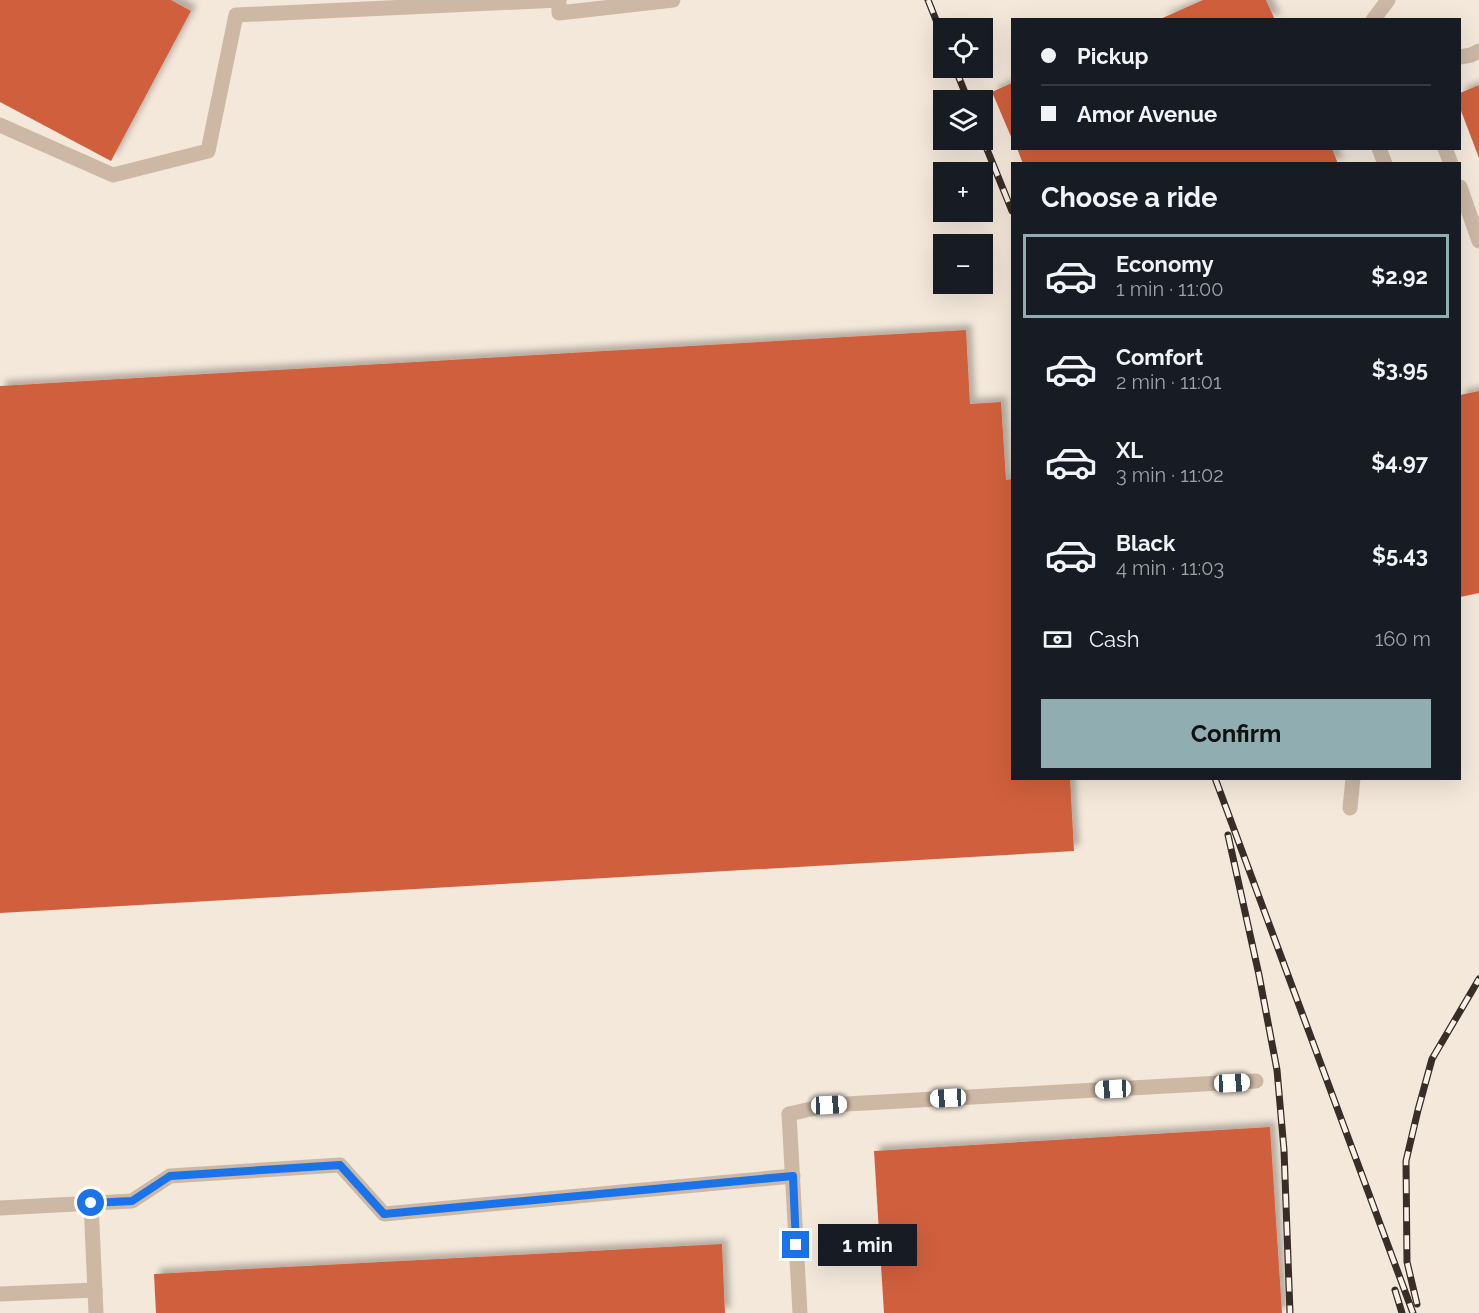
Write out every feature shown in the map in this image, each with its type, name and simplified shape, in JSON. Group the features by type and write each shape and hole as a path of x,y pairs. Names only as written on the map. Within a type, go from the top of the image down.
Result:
{"street":[{"path":"0,125 113,175 208,151 237,8 559,0 559,12 673,0"},
{"path":"1374,18 1388,0"},
{"path":"1461,57 1471,56 1479,51"},
{"path":"1461,190 1479,241"},
{"path":"1350,808 1353,780"},
{"path":"800,1313 789,1114 829,1105 1256,1081"},
{"path":"0,1208 132,1201 170,1176 340,1165 384,1214 793,1176"},
{"path":"91,1203 96,1313"},
{"path":"0,1294 95,1290"}],"building":[{"path":"0,0 171,0 191,11 111,161 0,102"},
{"path":"1203,0 1266,0 1274,18 1162,18"},
{"path":"1011,83 1011,137 993,92"},
{"path":"1479,85 1479,158 1461,111 1461,93"},
{"path":"1018,150 1333,150 1337,162 1022,162"},
{"path":"966,330 970,404 1001,402 1006,480 1011,479 1011,780 1070,780 1074,851 0,913 0,386"},
{"path":"1479,391 1479,593 1461,597 1461,395"},
{"path":"1270,1127 1282,1313 884,1313 874,1151"},
{"path":"722,1244 725,1313 156,1313 154,1274"}],"railway":[{"path":"928,0 935,18"},
{"path":"959,78 964,90"},
{"path":"987,150 1011,209"},
{"path":"1216,780 1413,1313"},
{"path":"1228,835 1277,1070 1284,1150 1290,1313"},
{"path":"1417,1304 1407,1262 1406,1161 1432,1059 1479,979"},
{"path":"1395,1290 1402,1313"}],"route":[{"path":"91,1203 132,1201 170,1176 340,1165 384,1214 793,1176 796,1245"}]}
